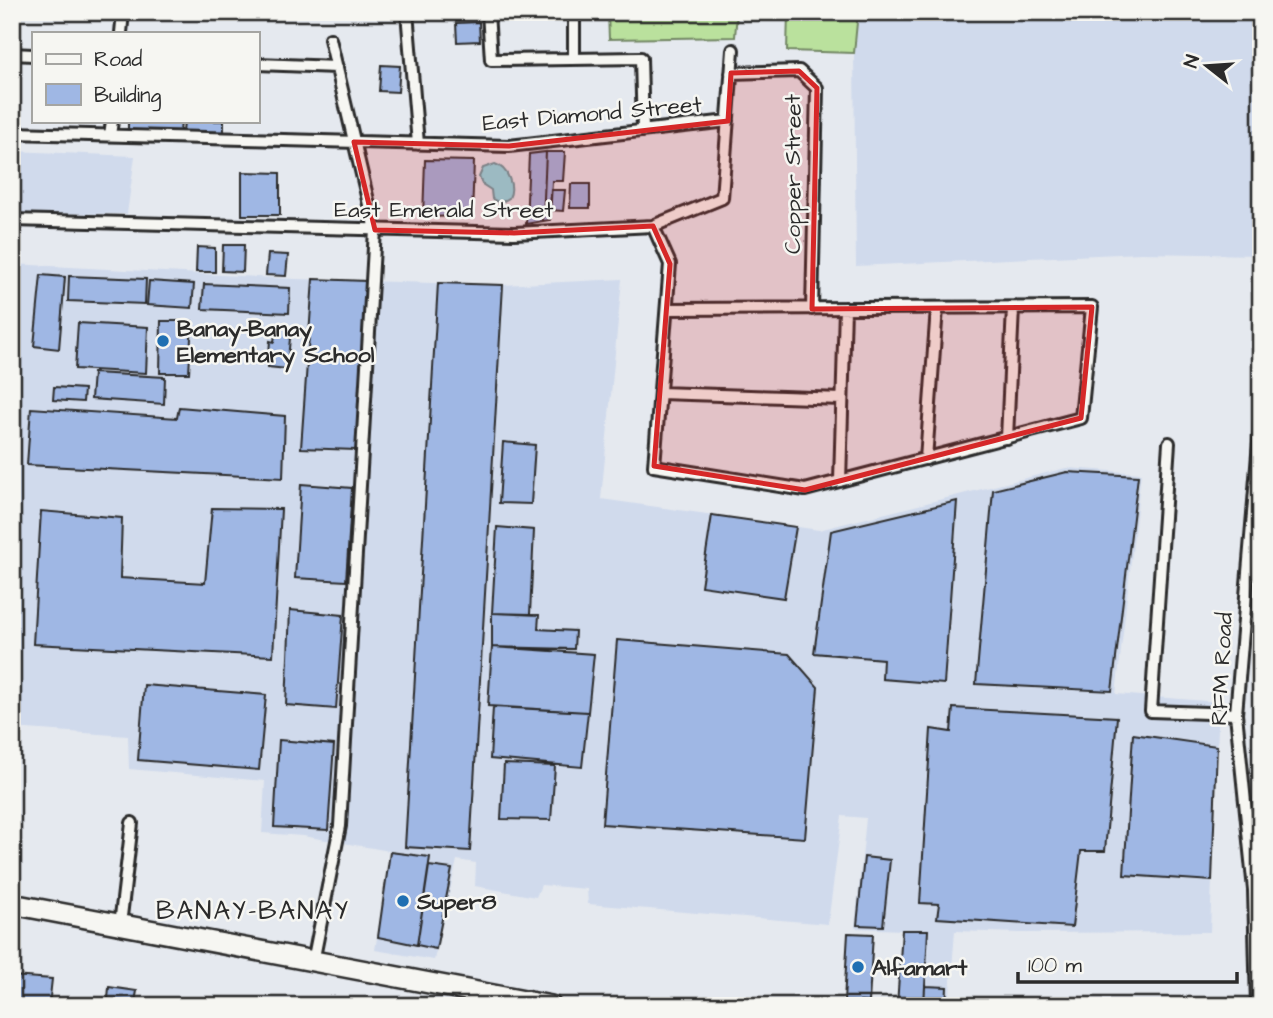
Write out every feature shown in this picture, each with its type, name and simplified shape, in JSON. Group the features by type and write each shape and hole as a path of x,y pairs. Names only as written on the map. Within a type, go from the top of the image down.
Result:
{"highway":[{"path":"12,904 551,1006"}],"street":[{"path":"121,32 123,12"},
{"path":"407,12 418,144"},
{"path":"488,12 491,60 641,58 643,131"},
{"path":"574,12 574,59"},
{"path":"313,962 340,826 375,230 330,39"},
{"name":"East Emerald Street","path":"12,220 514,233 653,226 722,198 733,50"},
{"path":"12,54 32,55"},
{"path":"259,64 337,67"},
{"name":"Copper Street","path":"731,74 799,71 817,88 812,309"},
{"name":"East Diamond Street","path":"12,133 509,146 728,121"},
{"path":"110,135 111,122"},
{"path":"653,226 670,264 653,466 805,490 1082,418 1091,307 667,309"},
{"path":"840,481 845,308"},
{"path":"926,459 937,308"},
{"path":"1007,438 1013,308"},
{"path":"660,393 842,399"},
{"name":"RFM Road","path":"1257,1006 1254,890 1236,714 1258,486 1261,419"},
{"path":"1169,443 1151,711 1236,714"},
{"path":"120,925 132,823"}],"highlighted area":[{"path":"799,71 817,88 812,309 1092,307 1081,418 805,490 654,466 670,264 653,226 514,233 375,230 354,142 509,146 728,121 731,73"}],"shaded area":[{"path":"858,12 1261,12 1261,255 1141,253 856,266 854,53"},
{"path":"12,151 135,156 127,214 12,213"},
{"path":"12,264 295,279 503,285 622,279 601,499 819,530 1066,468 1141,473 1116,694 1219,702 1210,932 955,931 949,1006 897,1006 902,930 855,928 866,818 842,816 828,924 588,904 587,889 541,885 536,897 475,886 476,863 457,860 434,960 375,950 391,854 413,855 303,836 262,833 265,781 129,769 128,736 12,728"}],"green space":[{"path":"608,12 737,12 735,37 609,39"},
{"path":"788,12 858,12 854,53 787,51"}],"water":[{"path":"495,164 504,169 511,183 509,198 500,203 492,199 491,190 482,184 479,177 483,168"}],"building":[{"path":"479,22 480,41 457,42 456,23"},
{"path":"381,65 400,66 398,92 379,91"},
{"path":"128,122 181,122 180,132 128,130"},
{"path":"184,122 224,122 224,134 183,132"},
{"path":"546,152 543,221 526,224 529,154"},
{"path":"546,152 565,152 563,181 552,181 550,220 543,221"},
{"path":"425,160 474,161 472,216 423,217"},
{"path":"242,172 280,173 280,215 242,215"},
{"path":"571,184 590,184 590,208 570,208"},
{"path":"551,190 565,190 563,211 550,210"},
{"path":"223,245 244,245 243,272 222,271"},
{"path":"197,247 215,248 215,272 196,272"},
{"path":"268,254 288,255 286,276 266,275"},
{"path":"41,275 65,277 59,349 34,346"},
{"path":"69,276 146,279 145,304 68,301"},
{"path":"313,279 367,281 356,450 301,448"},
{"path":"149,281 194,284 192,308 147,305"},
{"path":"438,283 503,285 470,851 405,847"},
{"path":"204,284 290,288 289,313 202,309"},
{"path":"161,321 192,321 189,373 160,373"},
{"path":"78,323 148,327 146,373 75,369"},
{"path":"276,327 291,328 287,369 268,367 270,341 274,342"},
{"path":"93,373 165,377 164,404 91,399"},
{"path":"54,387 84,389 83,402 53,400"},
{"path":"179,407 285,416 283,478 27,465 31,408 177,418"},
{"path":"503,442 535,445 531,504 499,503"},
{"path":"1067,472 1138,476 1112,691 976,684 993,490"},
{"path":"301,484 352,488 346,581 295,578"},
{"path":"957,501 944,684 882,679 883,659 814,653 831,531"},
{"path":"212,508 281,509 273,656 33,644 41,511 122,518 120,578 205,583"},
{"path":"712,515 796,527 784,598 701,586"},
{"path":"497,527 534,530 530,614 492,613"},
{"path":"290,610 343,615 336,709 286,705"},
{"path":"492,613 539,615 538,629 575,631 574,649 492,647"},
{"path":"617,640 789,654 818,687 805,838 602,824"},
{"path":"492,647 594,654 588,712 488,706"},
{"path":"144,685 266,695 259,770 138,760"},
{"path":"493,707 588,712 582,767 490,759"},
{"path":"953,708 1117,717 1105,851 1081,851 1072,927 937,918 939,904 920,903 931,729 951,732"},
{"path":"1133,734 1217,746 1212,881 1124,875"},
{"path":"279,740 334,745 328,830 274,827"},
{"path":"504,764 555,766 551,820 501,819"},
{"name":"Super8","path":"390,852 430,857 417,945 378,937"},
{"path":"864,857 890,860 883,926 857,925"},
{"path":"429,866 452,869 436,949 417,945"},
{"path":"902,930 928,930 924,1006 897,1006"},
{"name":"Alfamart","path":"848,933 873,934 869,1002 844,1001"},
{"path":"12,976 52,979 49,1006 12,1006"},
{"path":"925,986 947,987 946,1006 924,1006"},
{"path":"109,987 137,991 135,1002 108,999"},
{"path":"108,999 135,1002 134,1006 107,1006"}],"place":[{"name":"Banay-Banay Elementary School","path":"163,341"},
{"name":"Super8","path":"403,901"},
{"name":"Alfamart","path":"858,967"}],"district":[{"name":"BANAY-BANAY","path":"253,910"}]}
